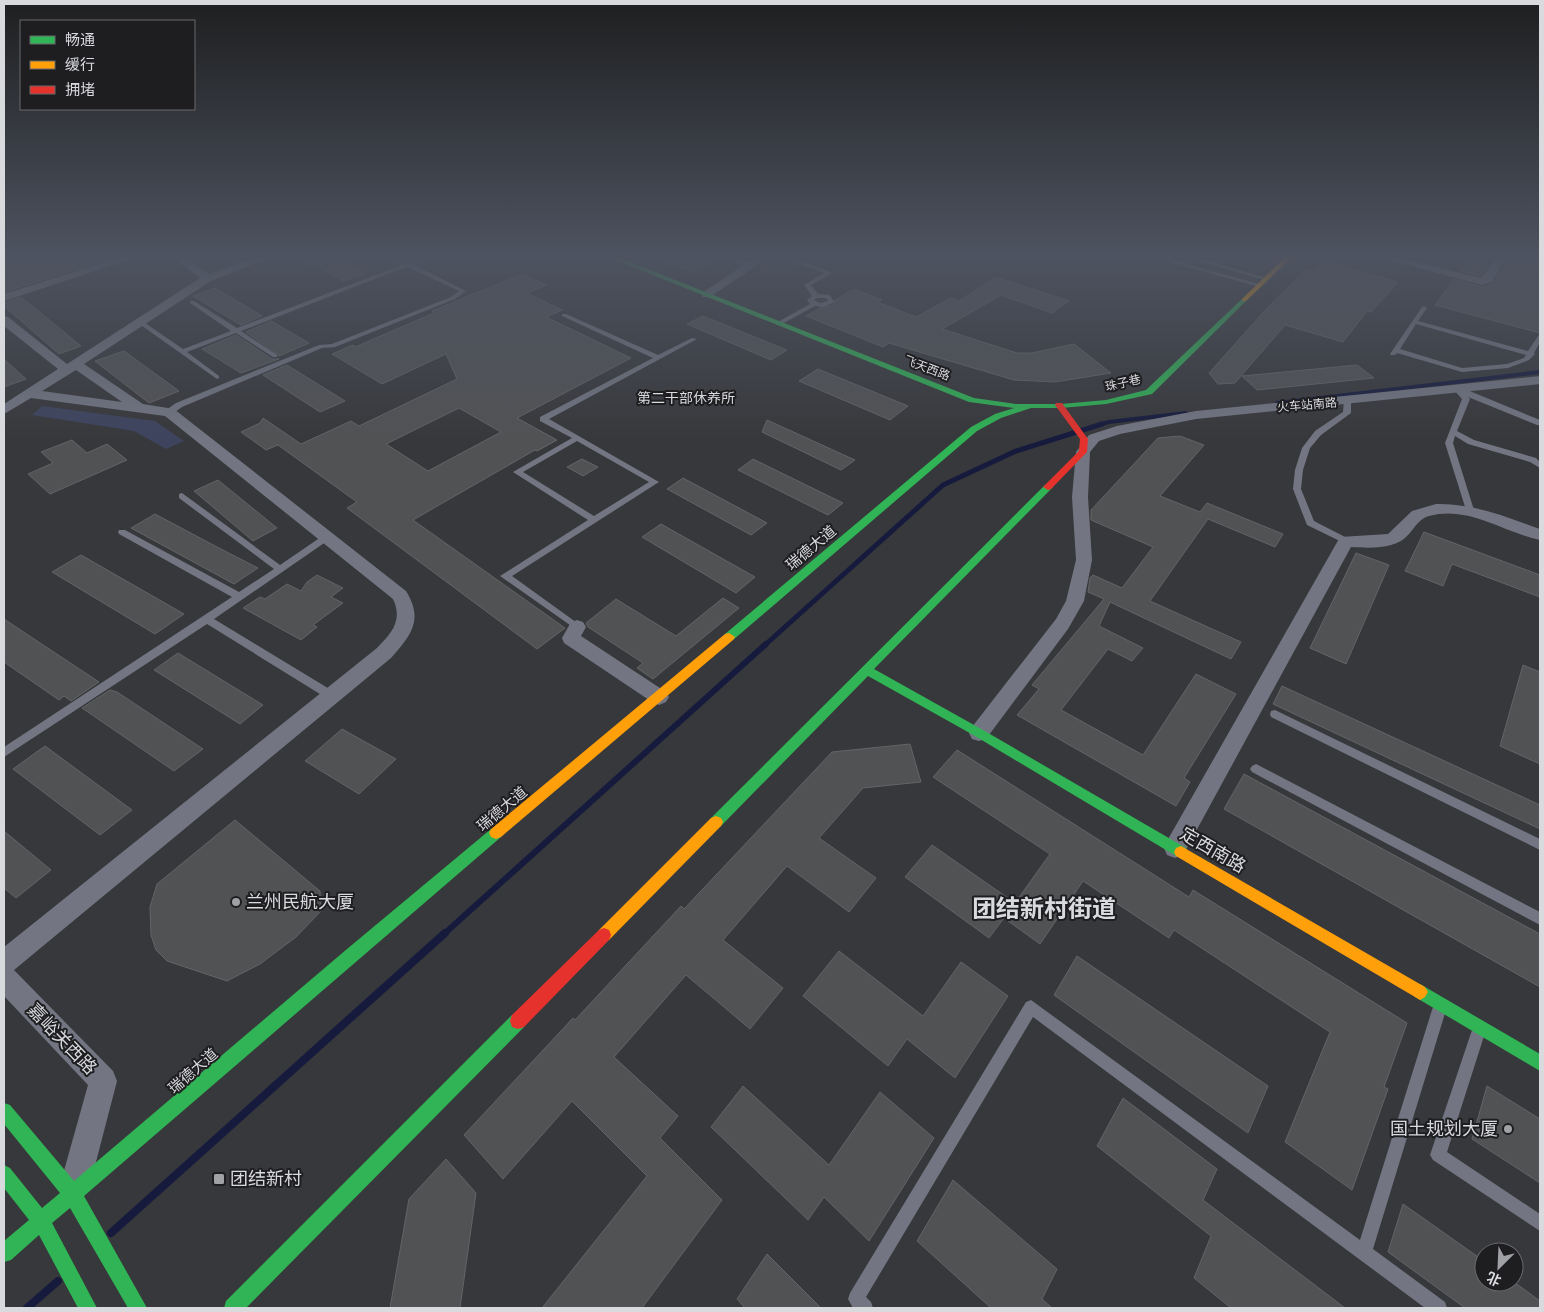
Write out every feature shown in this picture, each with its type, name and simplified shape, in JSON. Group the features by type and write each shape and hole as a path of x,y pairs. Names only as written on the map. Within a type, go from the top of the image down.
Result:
{"street":[{"path":"4,410 146,318"},
{"name":"飞天西路","path":"764,318 972,400 995,404 1030,406"},
{"name":"珠子巷","path":"1030,406 1127,398 1149,392 1225,318"},
{"path":"4,320 72,367 140,408"},
{"name":"火车站南路","path":"1083,446 1094,438 1117,430 1153,422 1540,380"},
{"path":"4,963 384,653 396,640 407,617 407,607 400,595 168,412 30,394"},
{"path":"979,733 1062,624 1075,601 1084,560 1080,497 1083,446 1074,425 1060,405"},
{"name":"瑞德大道","path":"4,1253 48,1234 72,1193 974,429 998,416 1030,406"},
{"path":"233,1308 866,670 1083,446"},
{"path":"1175,848 1346,541 1374,542 1399,536 1419,513 1443,509 1470,510 1540,535"},
{"path":"577,627 571,638 659,697"},
{"name":"定西南路","path":"866,670 979,733 1540,1063"},
{"name":"嘉峪关西路","path":"4,978 103,1081 72,1193"},
{"path":"4,1111 72,1193 138,1308"},
{"path":"4,1174 48,1234 88,1308"},
{"path":"4,1201 48,1234"}],"lane":[{"path":"217,318 275,356"},
{"path":"182,352 269,318"},
{"path":"168,412 179,405 321,346 333,346 402,318"},
{"path":"571,318 658,358"},
{"path":"778,324 788,318"},
{"path":"1417,318 1394,352 1462,370 1514,365 1528,360 1540,337"},
{"path":"140,322 217,377"},
{"path":"1415,322 1532,354"},
{"path":"577,627 506,576 655,482 544,418 694,339"},
{"path":"1457,389 1540,423"},
{"path":"1457,389 1466,399 1449,443 1470,510"},
{"path":"1346,541 1310,523 1298,489 1299,470 1306,448 1318,433 1347,413 1347,401"},
{"path":"1454,432 1471,442 1533,460 1540,466"},
{"path":"578,438 517,472 594,520"},
{"path":"182,496 280,569"},
{"path":"122,532 240,597"},
{"path":"4,753 240,597 327,537"},
{"path":"207,619 332,696"},
{"path":"1275,714 1540,845"},
{"path":"1256,769 1540,919"},
{"path":"1364,1253 1441,1004"},
{"path":"865,1308 856,1299 1031,1008 1439,1308"},
{"path":"1480,1027 1438,1155 1540,1223"}],"shaded area":[{"path":"42,406 155,421 184,441 166,449 134,431 32,415"}],"building":[{"path":"18,318 47,318 81,346 59,354"},
{"path":"230,318 257,318 241,325"},
{"path":"422,318 549,318 631,358 517,418 557,440 537,451 535,450 413,520 565,628 537,649 347,508 357,502 278,445 266,450 241,432 260,423 263,418 301,444 351,421 359,426 457,379 446,354 382,384 332,354 353,345 355,347","holes":["459,408 501,432 428,471 386,444"]},
{"path":"699,318 709,318 787,350 771,360 687,324"},
{"path":"812,318 961,318 942,329 1017,353 1032,353 1074,344 1111,373 1055,382 1014,380 889,343 883,347"},
{"path":"1258,318 1361,318 1343,342 1285,325 1235,383 1218,384 1209,373"},
{"path":"1485,318 1540,318 1540,333"},
{"path":"271,321 309,343 279,356 246,332"},
{"path":"236,335 272,359 279,359 241,373 202,349"},
{"path":"124,351 179,391 149,403 95,361"},
{"path":"4,359 26,379 4,387"},
{"path":"287,365 345,401 320,412 263,375"},
{"path":"1357,365 1374,378 1257,390 1242,376"},
{"path":"818,369 908,406 890,420 799,381"},
{"path":"767,420 855,460 841,470 762,432"},
{"path":"1180,436 1204,445 1160,496 1200,512 1207,503 1283,534 1275,547 1208,519 1150,601 1241,642 1231,659 1110,602 1099,626 1143,648 1132,661 1108,649 1061,710 1143,755 1196,674 1236,694 1184,778 1190,782 1176,806 1017,715 1039,689 1032,685 1104,599 1088,592 1090,578 1093,575 1122,588 1153,547 1091,520 1091,510 1158,438"},
{"path":"72,440 87,453 107,444 127,460 50,494 28,474 53,463 41,452"},
{"path":"582,459 598,467 583,476 567,467"},
{"path":"753,459 843,503 828,515 738,470"},
{"path":"683,478 767,523 751,535 667,489"},
{"path":"218,480 277,528 253,541 194,491"},
{"path":"155,514 258,568 234,584 131,528"},
{"path":"661,524 755,577 736,593 642,537"},
{"path":"1424,532 1540,575 1540,597 1452,564 1443,586 1405,571"},
{"path":"1356,553 1389,565 1346,664 1310,648"},
{"path":"81,555 184,614 155,634 52,572"},
{"path":"317,575 343,588 331,597 343,603 313,625 317,627 301,640 243,608 260,597 265,599 287,584 301,591 307,582"},
{"path":"723,598 739,608 653,679 637,668 643,663 588,627 586,623 616,599 676,636"},
{"path":"4,619 99,682 71,701 64,696 59,700 4,662"},
{"path":"178,653 263,705 240,724 154,670"},
{"path":"1523,665 1540,672 1540,764 1500,746"},
{"path":"1282,686 1540,805 1540,829 1273,704"},
{"path":"110,690 117,692 203,749 174,771 82,708"},
{"path":"342,729 396,759 359,794 305,761"},
{"path":"910,744 921,782 863,788 819,838 876,878 849,912 787,866 723,940 783,988 750,1029 686,975 614,1057 678,1116 660,1138 722,1200 642,1308 542,1308 647,1176 572,1101 503,1179 464,1135 573,1018 575,1020 681,906 684,909 832,752"},
{"path":"45,746 132,810 100,835 13,769"},
{"path":"957,750 1189,897 1193,890 1407,1023 1384,1087 1388,1089 1352,1190 1285,1142 1330,1032 1174,930 1169,938 1083,881 1040,944 1004,918 989,938 905,877 932,845 1015,903 1050,854 933,777"},
{"path":"1244,774 1540,934 1540,987 1224,809"},
{"name":"兰州民航大厦","path":"235,820 320,891 321,911 296,937 260,964 227,981 167,961 156,950 151,935 150,907 157,884"},
{"path":"4,831 51,870 16,898 4,888"},
{"path":"839,951 923,1016 961,962 1008,996 955,1078 907,1039 888,1066 803,996"},
{"path":"1077,956 1268,1086 1248,1133 1054,995"},
{"path":"743,1086 829,1165 880,1092 934,1138 869,1241 824,1197 808,1220 711,1127"},
{"name":"国土规划大厦","path":"1487,1086 1540,1119 1540,1183 1472,1139"},
{"path":"1123,1098 1217,1169 1203,1200 1345,1308 1231,1308 1194,1278 1211,1236 1097,1146"},
{"path":"446,1159 476,1193 460,1308 390,1308 409,1199"},
{"path":"953,1180 1057,1269 1042,1299 1052,1308 991,1308 917,1241"},
{"path":"1403,1204 1474,1254 1474,1292 1524,1292 1524,1289 1540,1301 1540,1308 1465,1308 1388,1252"},
{"path":"767,1254 821,1308 745,1308 737,1299"}],"waterway":[{"path":"1277,403 1540,372"},
{"path":"1098,425 1186,413"},
{"path":"765,645 943,485 1016,451 1102,424"},
{"path":"444,934 766,644"},
{"path":"111,1233 445,933"},
{"path":"27,1308 58,1281"}],"traffic: fast":[{"path":"766,318 972,400 1016,406 1061,406 1106,402 1149,392 1225,318"},
{"path":"729,637 974,429 998,416 1030,406"},
{"path":"716,822 1048,487"},
{"path":"866,670 979,733 1181,852"},
{"path":"4,1253 496,833"},
{"path":"1420,992 1540,1063"},
{"path":"233,1308 518,1021"},
{"path":"4,1111 72,1193 138,1308"},
{"path":"4,1174 41,1221 88,1308"}],"traffic: slow":[{"path":"496,833 729,637"},
{"path":"604,935 716,822"},
{"path":"1181,852 1420,992"}],"traffic: jam":[{"path":"1048,487 1083,452 1084,439 1059,405"},
{"path":"518,1021 604,935"}],"place":[{"name":"兰州民航大厦","path":"236,902"},
{"name":"国土规划大厦","path":"1508,1129"},
{"name":"团结新村","path":"219,1179"}],"district":[{"name":"第二干部休养所","path":"686,398"},
{"name":"团结新村街道","path":"1044,909"}]}
